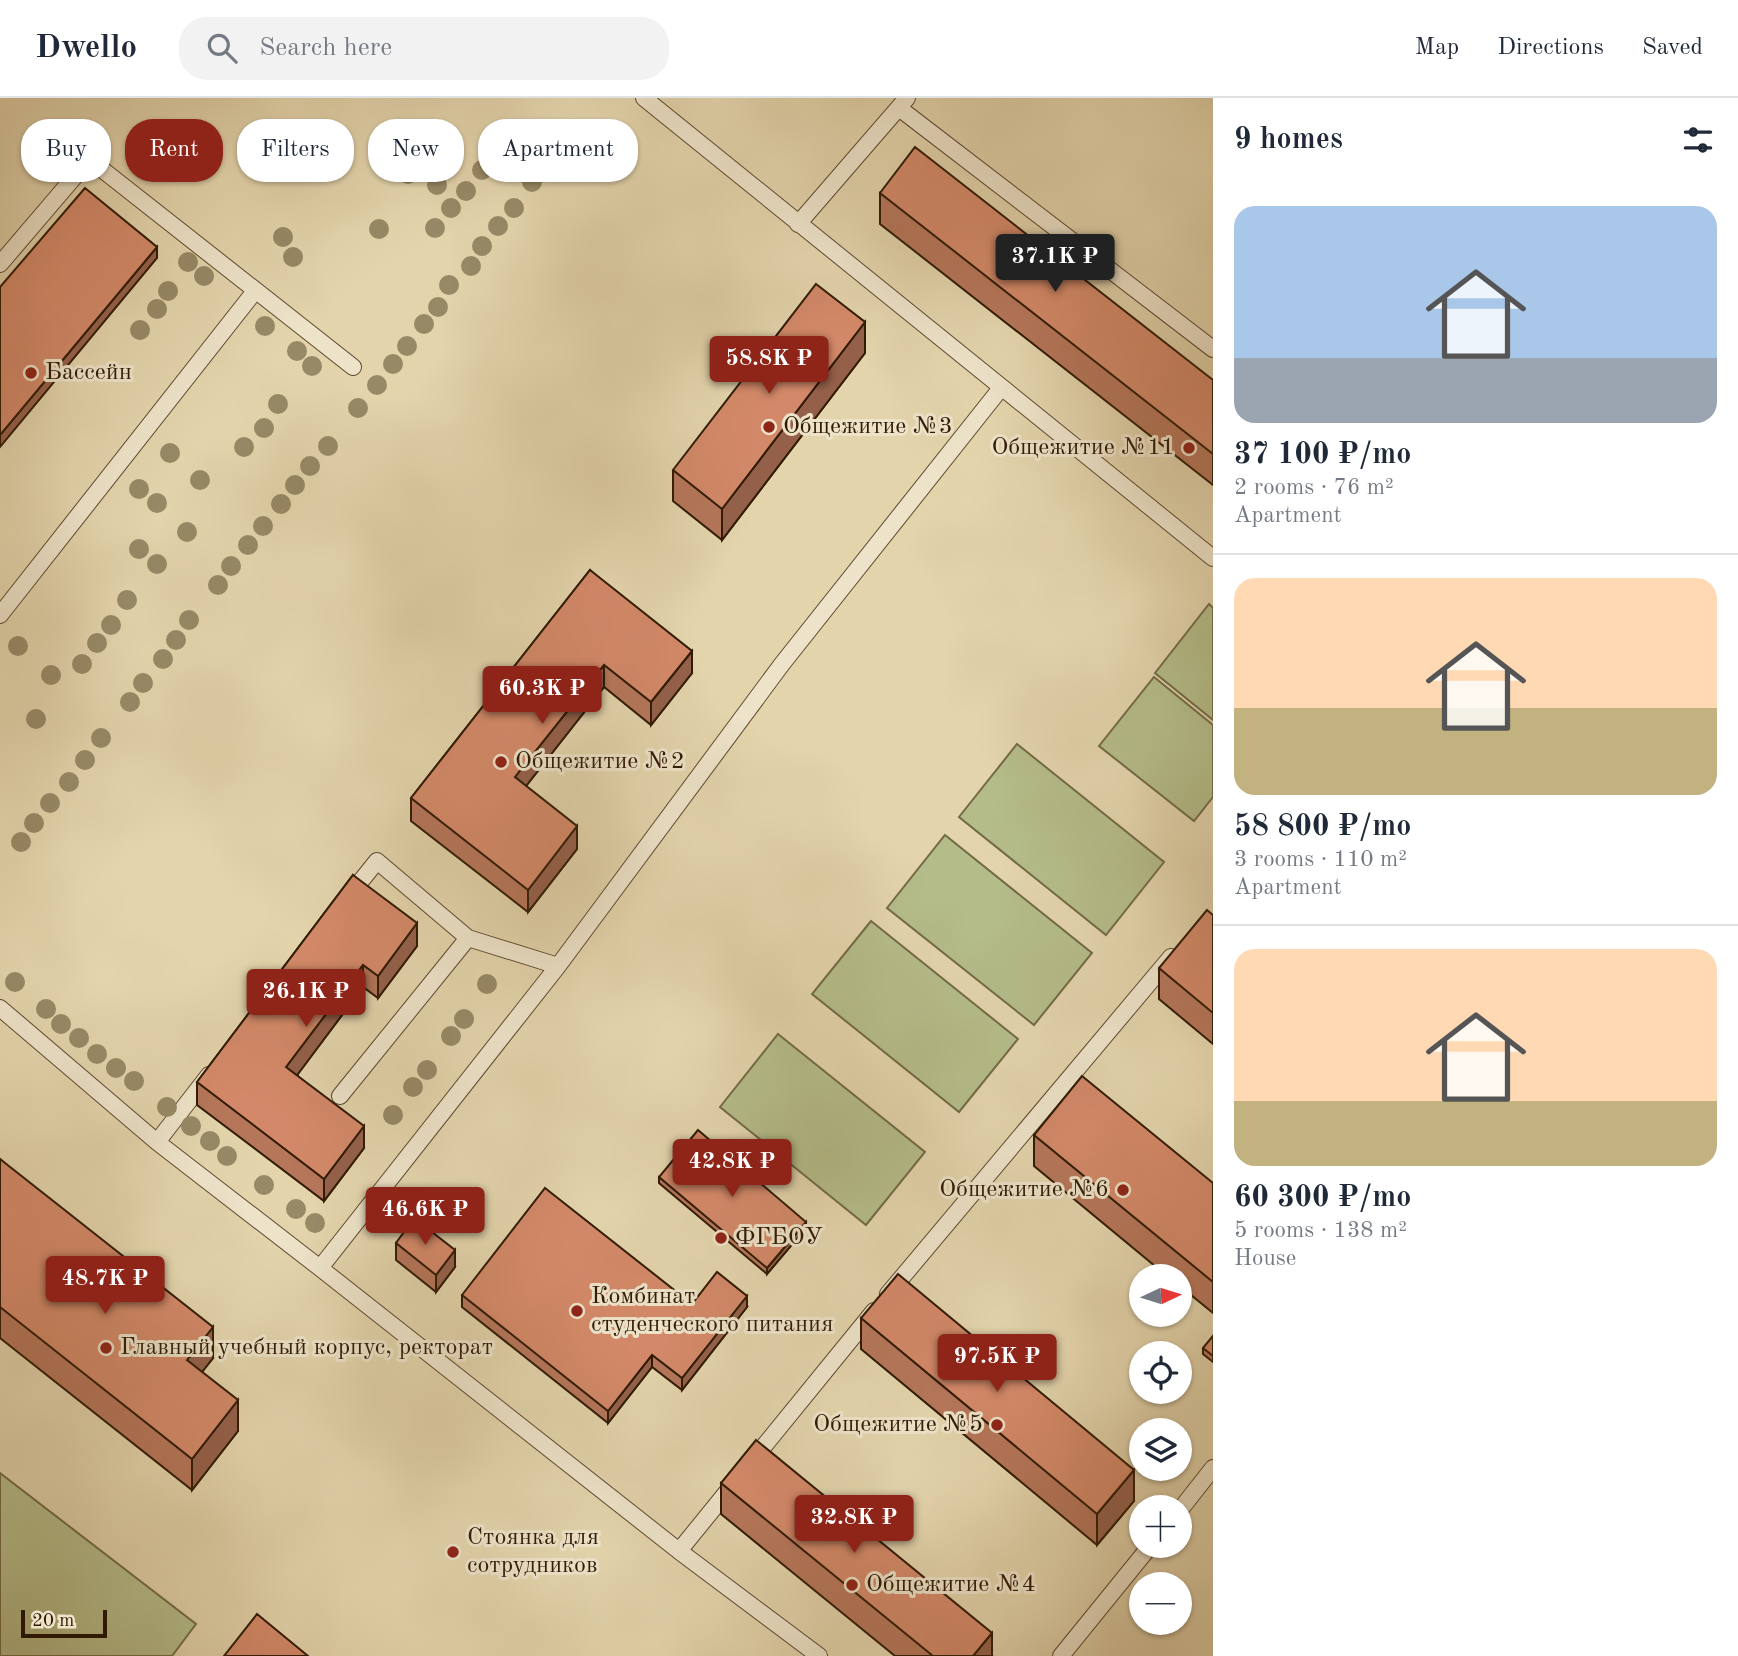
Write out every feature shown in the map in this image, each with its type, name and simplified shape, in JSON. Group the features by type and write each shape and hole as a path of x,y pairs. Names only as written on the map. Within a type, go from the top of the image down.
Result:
{"lane":[{"path":"643,98 1213,558"},
{"path":"798,224 903,103 1213,349"},
{"path":"0,264 82,168 91,164 99,167 353,368"},
{"path":"0,615 255,291"},
{"path":"320,1268 558,966 782,664 1000,388"},
{"path":"335,915 377,860 468,938 558,966"},
{"path":"340,1096 468,938"},
{"path":"679,1551 904,1274 1178,950"},
{"path":"0,1008 157,1142 679,1551 819,1656"},
{"path":"157,1142 216,1066"},
{"path":"1192,1495 1213,1468"},
{"path":"1060,1656 1140,1558"}],"green space":[{"path":"1209,604 1213,608 1213,720 1155,673"},
{"path":"1154,677 1213,725 1213,797 1194,821 1099,746"},
{"path":"1017,744 1164,862 1106,935 959,817"},
{"path":"945,835 1092,953 1034,1025 887,908"},
{"path":"871,921 1018,1039 959,1112 812,994"},
{"path":"778,1034 925,1152 866,1225 720,1107"},
{"path":"0,1473 196,1624 172,1656 0,1656"}],"building":[{"path":"915,147 1213,380 1213,454 880,193"},
{"name":"Бассейн","path":"85,188 157,247 0,435 0,287"},
{"name":"Общежитие №3","path":"816,284 865,322 722,509 673,470"},
{"name":"Общежитие №2","path":"590,570 692,651 651,702 604,665 515,777 577,826 528,890 411,798"},
{"path":"353,875 417,923 378,976 363,965 286,1067 364,1126 324,1179 197,1082"},
{"path":"1207,910 1213,915 1213,1013 1159,968"},
{"name":"Общежитие №6","path":"1082,1076 1213,1183 1213,1282 1192,1264 1034,1135"},
{"path":"698,1130 806,1222 767,1268 659,1177"},
{"name":"Главный учебный корпус, ректорат","path":"0,1159 213,1327 187,1360 238,1400 192,1459 0,1307"},
{"name":"Комбинат студенческого питания","path":"545,1188 692,1304 717,1272 747,1296 682,1378 652,1355 608,1411 462,1295"},
{"path":"414,1218 455,1250 436,1275 396,1243"},
{"path":"898,1274 1129,1466 1129,1476 1097,1514 861,1318"},
{"path":"1213,1336 1213,1356 1203,1348"},
{"path":"756,1440 992,1633 973,1656 933,1656 721,1483"},
{"path":"257,1614 308,1656 224,1656"}],"place":[{"name":"Бассейн","path":"31,373"},
{"name":"Общежитие №3","path":"769,427"},
{"name":"Общежитие №11","path":"1189,448"},
{"name":"Общежитие №2","path":"501,762"},
{"name":"Общежитие №6","path":"1123,1190"},
{"name":"ФГБОУ","path":"721,1238"},
{"name":"Комбинат студенческого питания","path":"577,1311"},
{"name":"Главный учебный корпус, ректорат","path":"106,1348"},
{"name":"Общежитие №5","path":"997,1425"},
{"name":"Стоянка для сотрудников","path":"453,1552"},
{"name":"Общежитие №4","path":"852,1585"}]}
